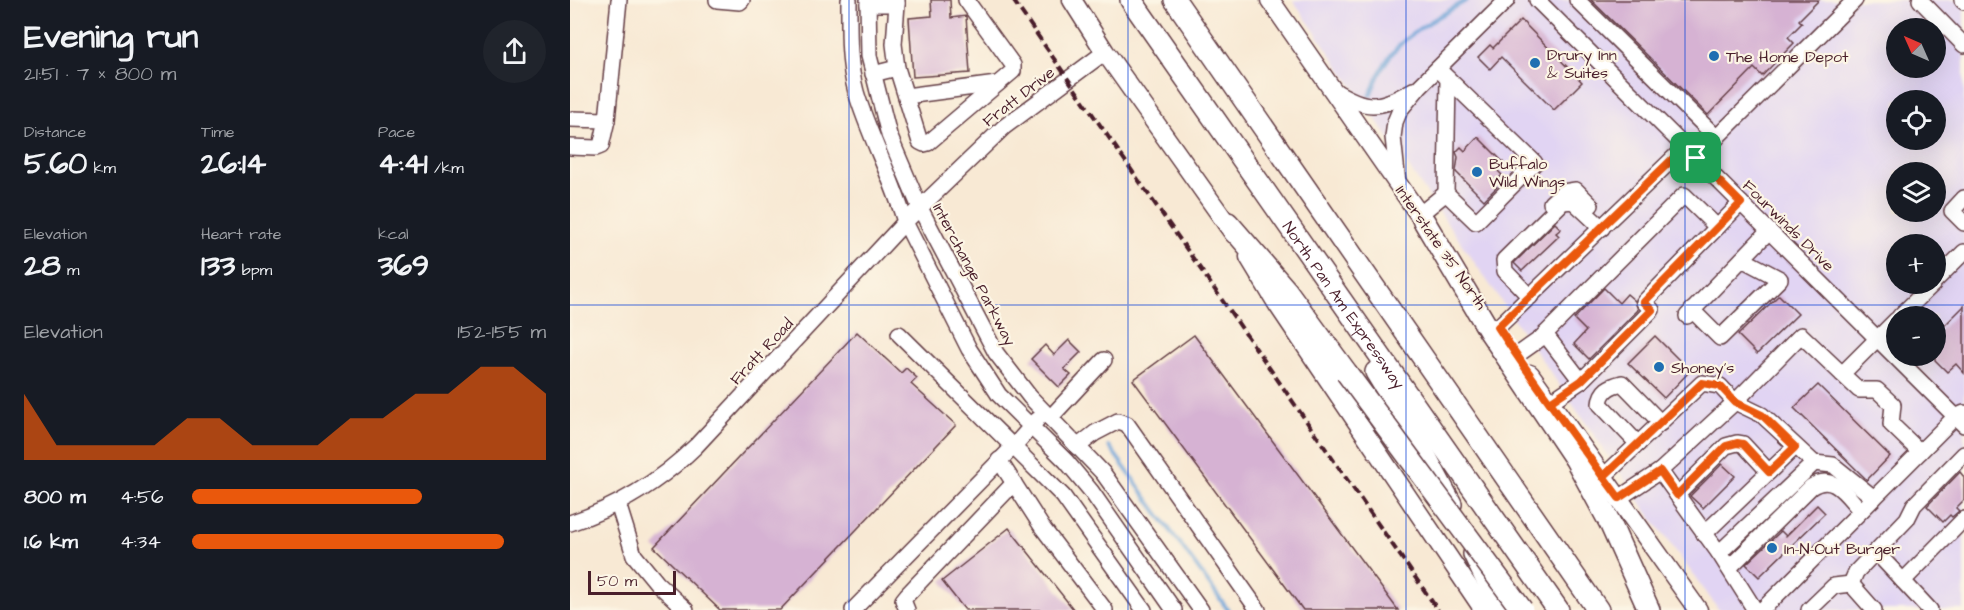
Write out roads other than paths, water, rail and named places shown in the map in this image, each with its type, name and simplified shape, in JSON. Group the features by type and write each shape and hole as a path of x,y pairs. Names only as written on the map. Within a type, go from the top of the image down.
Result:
{"highway":[{"name":"North Pan Am Expressway","path":"1131,0 1558,610"},
{"name":"North Pan Am Expressway","path":"1175,0 1598,610"},
{"path":"1421,218 1490,332 1576,460 1610,523 1649,610"},
{"path":"1228,223 1286,290 1522,610"},
{"path":"1286,223 1338,317 1413,433 1442,486 1501,610"}],"main road":[{"path":"1072,0 1180,160 1228,223 1278,306 1484,610"},
{"name":"Interstate 35 North","path":"1270,0 1516,356 1698,610"}],"street":[{"path":"570,147 597,148 601,146 607,120 619,0"},
{"path":"717,0 740,2 742,0"},
{"path":"849,0 849,58 856,92 905,222 969,349 999,394 1066,461 1091,491 1174,610"},
{"path":"868,2 897,2 894,44 897,68 920,142 924,144 1013,71 1013,65 966,0"},
{"path":"1331,89 1355,102 1377,106 1387,104 1443,74 1508,0"},
{"name":"Fourwinds Drive","path":"1537,0 1878,339 1961,418"},
{"path":"1577,0 1717,138"},
{"path":"1498,327 1605,225 1691,152 1717,138 1855,0"},
{"path":"1920,0 1964,45"},
{"name":"Interchange Parkway","path":"868,2 869,56 889,135 920,208 996,353 1030,397 1103,473 1201,610"},
{"name":"Fratt Drive","path":"956,173 1004,127 1105,51"},
{"path":"873,74 897,68"},
{"path":"1443,74 1535,163 1476,222 1446,193 1443,74"},
{"path":"906,96 997,84"},
{"path":"1398,184 1393,146 1395,122 1406,102 1420,86"},
{"path":"570,119 607,120"},
{"name":"Fratt Road","path":"570,523 618,504 651,485 675,467 905,222 956,173"},
{"path":"1421,218 1446,193"},
{"path":"1516,356 1545,334 1684,195 1717,227"},
{"path":"1964,198 1952,211 1964,223"},
{"path":"1530,297 1505,271 1504,260 1563,202 1572,201 1605,225"},
{"path":"1550,402 1581,381 1652,310 1644,302 1741,203"},
{"path":"1742,259 1780,279 1720,338 1690,313 1742,259 1769,231"},
{"path":"1946,271 1962,257"},
{"path":"1910,306 1922,294"},
{"path":"1842,374 1886,331"},
{"path":"899,334 1014,446 1075,512 1144,610"},
{"path":"1545,334 1581,381"},
{"path":"1619,498 1660,471 1735,402 1802,335 1859,390 1877,390 1893,405 1891,424 1920,453"},
{"path":"853,610 1030,427 1048,415 1104,360"},
{"path":"1638,444 1600,404 1600,396 1609,387 1623,383 1661,423"},
{"path":"1603,477 1702,383 1720,386 1735,402 1762,415 1814,463 1833,465 1874,498"},
{"path":"1762,610 1920,453 1961,418"},
{"path":"1077,447 1095,433 1118,421 1126,424 1258,610"},
{"path":"1677,495 1726,446 1732,444 1743,444 1769,472"},
{"path":"1704,534 1795,447"},
{"path":"1851,585 1856,572 1907,519 1914,505 1964,454"},
{"path":"999,460 1042,527 1105,610"},
{"path":"1719,553 1814,463"},
{"path":"1660,471 1719,553 1755,610"},
{"path":"1729,568 1811,487 1820,481 1827,480 1834,484 1861,511"},
{"path":"907,610 903,600 907,595 1014,483"},
{"path":"618,504 634,555 657,583 686,610"},
{"path":"1903,581 1964,519"},
{"path":"1876,552 1930,610"},
{"path":"1809,610 1834,586 1851,585"},
{"path":"1851,585 1874,610"}],"waterway":[{"path":"1370,95 1387,60 1403,42 1420,28 1467,0"},
{"path":"1109,446 1228,610"}],"railway":[{"path":"1013,0 1438,610"}],"place":[{"name":"The Home Depot","path":"1714,56"},
{"name":"Drury Inn & Suites","path":"1535,63"},
{"name":"Buffalo Wild Wings","path":"1477,172"},
{"name":"Shoney's","path":"1659,367"},
{"name":"In-N-Out Burger","path":"1772,548"}]}
